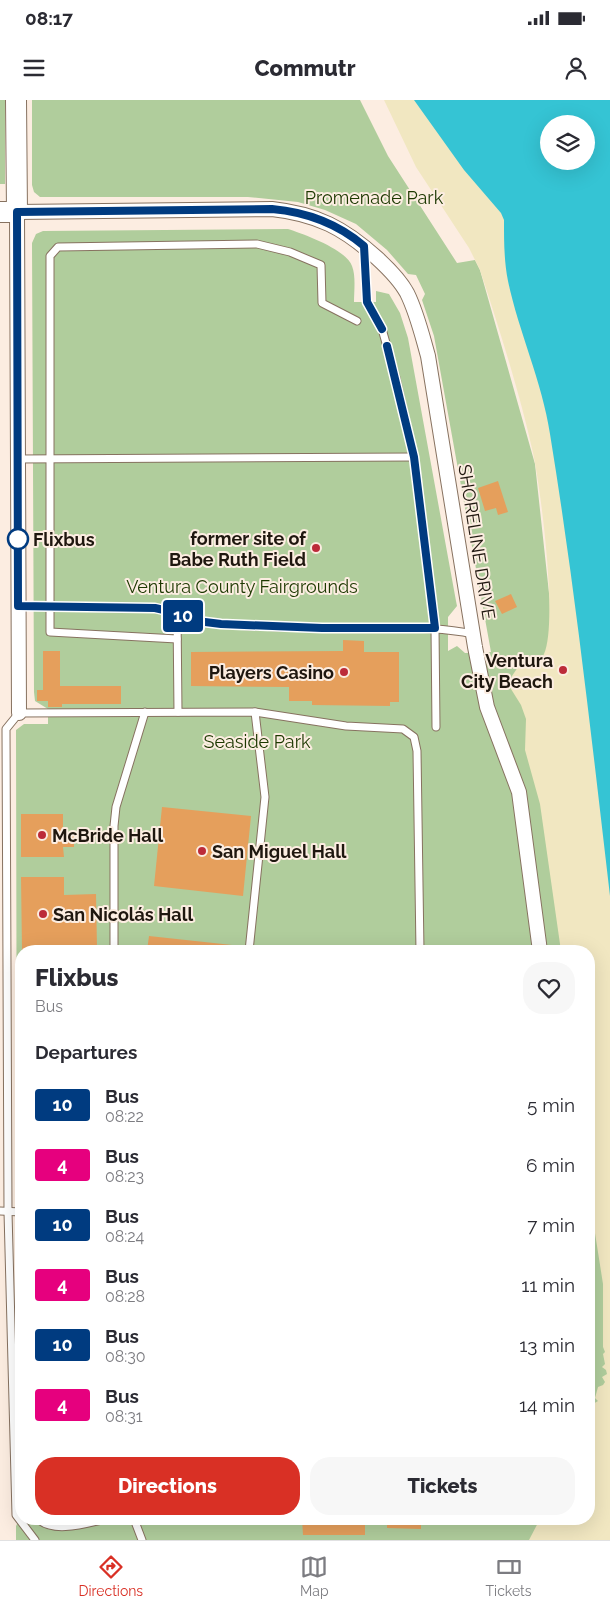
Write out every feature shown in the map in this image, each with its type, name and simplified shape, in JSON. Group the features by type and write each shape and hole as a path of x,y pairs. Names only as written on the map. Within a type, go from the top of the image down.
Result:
{"street":[{"path":"16,100 8,212 18,459 19,713"},
{"name":"SHORELINE DRIVE","path":"8,212 278,210 297,212 332,224 350,235 394,275 404,288 414,308 428,356 473,634 487,707 518,792 539,945"}],"lane":[{"path":"177,640 50,632 50,256 58,247 257,244 290,252 321,265 322,303 357,321"},
{"path":"364,246 367,302 382,329 396,378 414,457 435,628 436,727"},
{"path":"18,459 414,457"},
{"path":"18,606 155,608 177,613 189,620 221,624 322,628 435,628 473,634"},
{"path":"177,613 178,712"},
{"path":"114,945 114,826 116,807 145,712"},
{"path":"15,1490 4,1212 6,729 19,713 145,712 255,712 346,726 403,728 414,737 417,751 420,945"},
{"path":"250,945 265,797 255,712"},
{"path":"24,1525 35,1540"},
{"path":"48,1525 73,1525"},
{"path":"136,1525 142,1540"}],"green space":[{"path":"0,100 5,100 5,184 0,184"},
{"name":"Ventura County Fairgrounds","path":"32,100 360,100 388,156 457,263 475,260 480,270 535,464 549,593 610,992 610,1540 16,1540 16,1525 595,1525 595,945 16,945 16,730 24,724 48,724 48,709 35,701 34,692 32,243 36,234 43,231 288,229 324,243 348,260 354,274 354,302 376,302 376,291 389,294 400,313 408,338 457,606 448,617 448,651 457,646 465,653 491,652 434,336 422,300 425,294 416,275 408,274 387,250 356,224 325,210 298,202 248,197 40,197 34,192 32,185"}],"sand":[{"name":"Ventura City Beach","path":"384,100 451,100 484,137 610,629 610,1540 529,1540 537,1525 595,1525 595,1403 598,1401 595,1398 598,1387 605,1382 602,1377 607,1374 606,1370 602,1367 605,1364 603,1354 605,1352 603,1347 603,1284 595,1233 595,945 560,945 540,804 525,750 526,719 521,705 511,689 512,676 520,664 533,664 540,660 544,654 548,638 549,587 547,556 536,471 528,431 516,384 480,270 469,248 416,167"}],"water":[{"path":"414,100 610,100 610,896 590,722 550,434 542,395 508,281 504,243 504,220 501,213 464,170"}],"building":[{"path":"498,481 508,512 498,515 496,508 485,511 478,488"},
{"path":"511,594 517,607 502,614 495,601"},
{"name":"Players Casino","path":"343,640 364,641 364,652 399,652 399,702 390,702 390,706 312,705 312,701 289,701 289,687 191,686 191,652 343,651"},
{"path":"43,651 60,651 60,686 121,686 121,704 62,704 62,707 48,707 48,701 37,701 37,690 43,690"},
{"name":"San Miguel Hall","path":"162,807 251,816 243,896 154,886"},
{"name":"McBride Hall","path":"21,814 63,814 63,835 74,835 74,847 63,847 64,857 21,857"},
{"name":"San Nicolás Hall","path":"21,877 64,877 64,895 96,894 97,945 22,945"},
{"path":"149,936 232,945 148,945"},
{"path":"302,1525 365,1525 365,1535 303,1535"},
{"path":"387,1525 421,1525 421,1529 387,1528"}],"bus line":[{"name":"10","path":"382,329 367,302 364,246 332,224 312,216 272,209 17,212 18,606 155,608 177,613 189,620 221,624 322,628 435,628 414,457 387,346"}],"place":[{"name":"Flixbus","path":"18,539"},
{"name":"former site of Babe Ruth Field","path":"316,548"},
{"name":"Ventura City Beach","path":"563,670"},
{"name":"Players Casino","path":"344,672"},
{"name":"McBride Hall","path":"42,835"},
{"name":"San Miguel Hall","path":"202,851"},
{"name":"San Nicolás Hall","path":"43,914"}],"park label":[{"name":"Promenade Park","path":"374,197"},
{"name":"Seaside Park","path":"257,741"}]}
